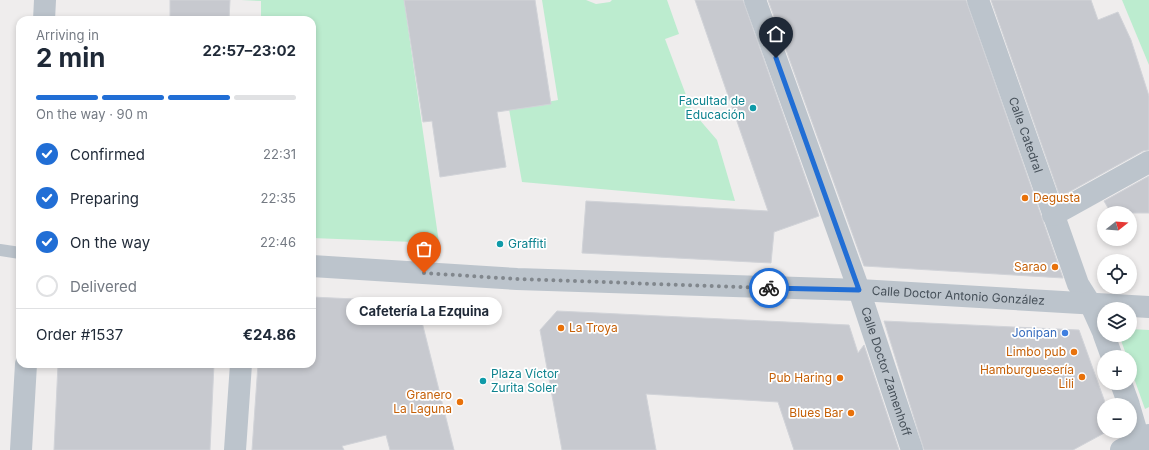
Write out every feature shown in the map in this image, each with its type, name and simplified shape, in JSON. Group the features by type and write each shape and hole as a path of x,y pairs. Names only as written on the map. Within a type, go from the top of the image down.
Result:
{"street":[{"path":"44,16 46,0"},
{"name":"Calle Doctor Zamenhoff","path":"755,0 859,290 912,450"},
{"name":"Calle Catedral","path":"978,0 1078,284 1090,303 1097,319"},
{"path":"1053,216 1149,162"},
{"name":"Calle Doctor Antonio González","path":"316,266 517,279 859,290 1149,307"},
{"path":"21,450 26,368"},
{"path":"235,450 240,368"}],"lane":[{"path":"0,250 16,252"}],"green space":[{"path":"241,0 404,0 439,243 316,238 316,16 261,16 261,1"},
{"path":"542,0 586,0 596,4 610,2 612,0 667,0 679,34 665,39 692,111 717,140 735,201 522,182 509,109 558,100"},
{"path":"1122,0 1149,0 1149,65"},
{"path":"1137,329 1149,330 1149,407 1145,409 1137,387 1137,350 1124,350 1122,342 1137,342"}],"building":[{"path":"170,0 230,0 229,16 170,16"},
{"path":"404,0 535,0 551,104 497,112 506,167 440,177 432,121 423,122"},
{"path":"695,0 743,0 819,216 774,232 771,263 582,253 586,201 768,211"},
{"path":"768,0 966,0 1063,278 864,266"},
{"path":"991,0 1091,0 1098,20 1118,12 1131,40 1149,96 1149,150 1143,151 1060,197"},
{"path":"1149,176 1149,213 1137,213 1137,206 1107,206 1104,201"},
{"path":"316,297 417,302 454,450 390,450 386,435 342,446 344,450 252,450 258,368 316,368"},
{"path":"557,311 849,325 858,353 864,345 899,450 794,450 778,402 646,394 656,450 562,450 540,330"},
{"path":"884,321 1079,330 1097,380 1097,390 1101,390 1103,398 1097,398 1097,437 1073,450 924,450"},
{"path":"58,368 214,368 210,450 54,450"}],"way so far":[{"path":"424,273 517,279 769,288"}],"place":[{"name":"Facultad de Educación","path":"753,108"},
{"name":"Degusta","path":"1025,198"},
{"name":"Graffiti","path":"500,244"},
{"name":"Sarao","path":"1055,267"},
{"name":"Cafetería La Ezquina","path":"424,273"},
{"name":"La Troya","path":"561,328"},
{"name":"Jonipan","path":"1065,333"},
{"name":"Limbo pub","path":"1074,352"},
{"name":"Hamburguesería Lili","path":"1082,377"},
{"name":"Pub Haring","path":"840,378"},
{"name":"Plaza Víctor Zurita Soler","path":"483,381"},
{"name":"Granero La Laguna","path":"460,402"},
{"name":"Blues Bar","path":"851,413"}],"route":[{"path":"769,288 859,290 776,58"}]}
